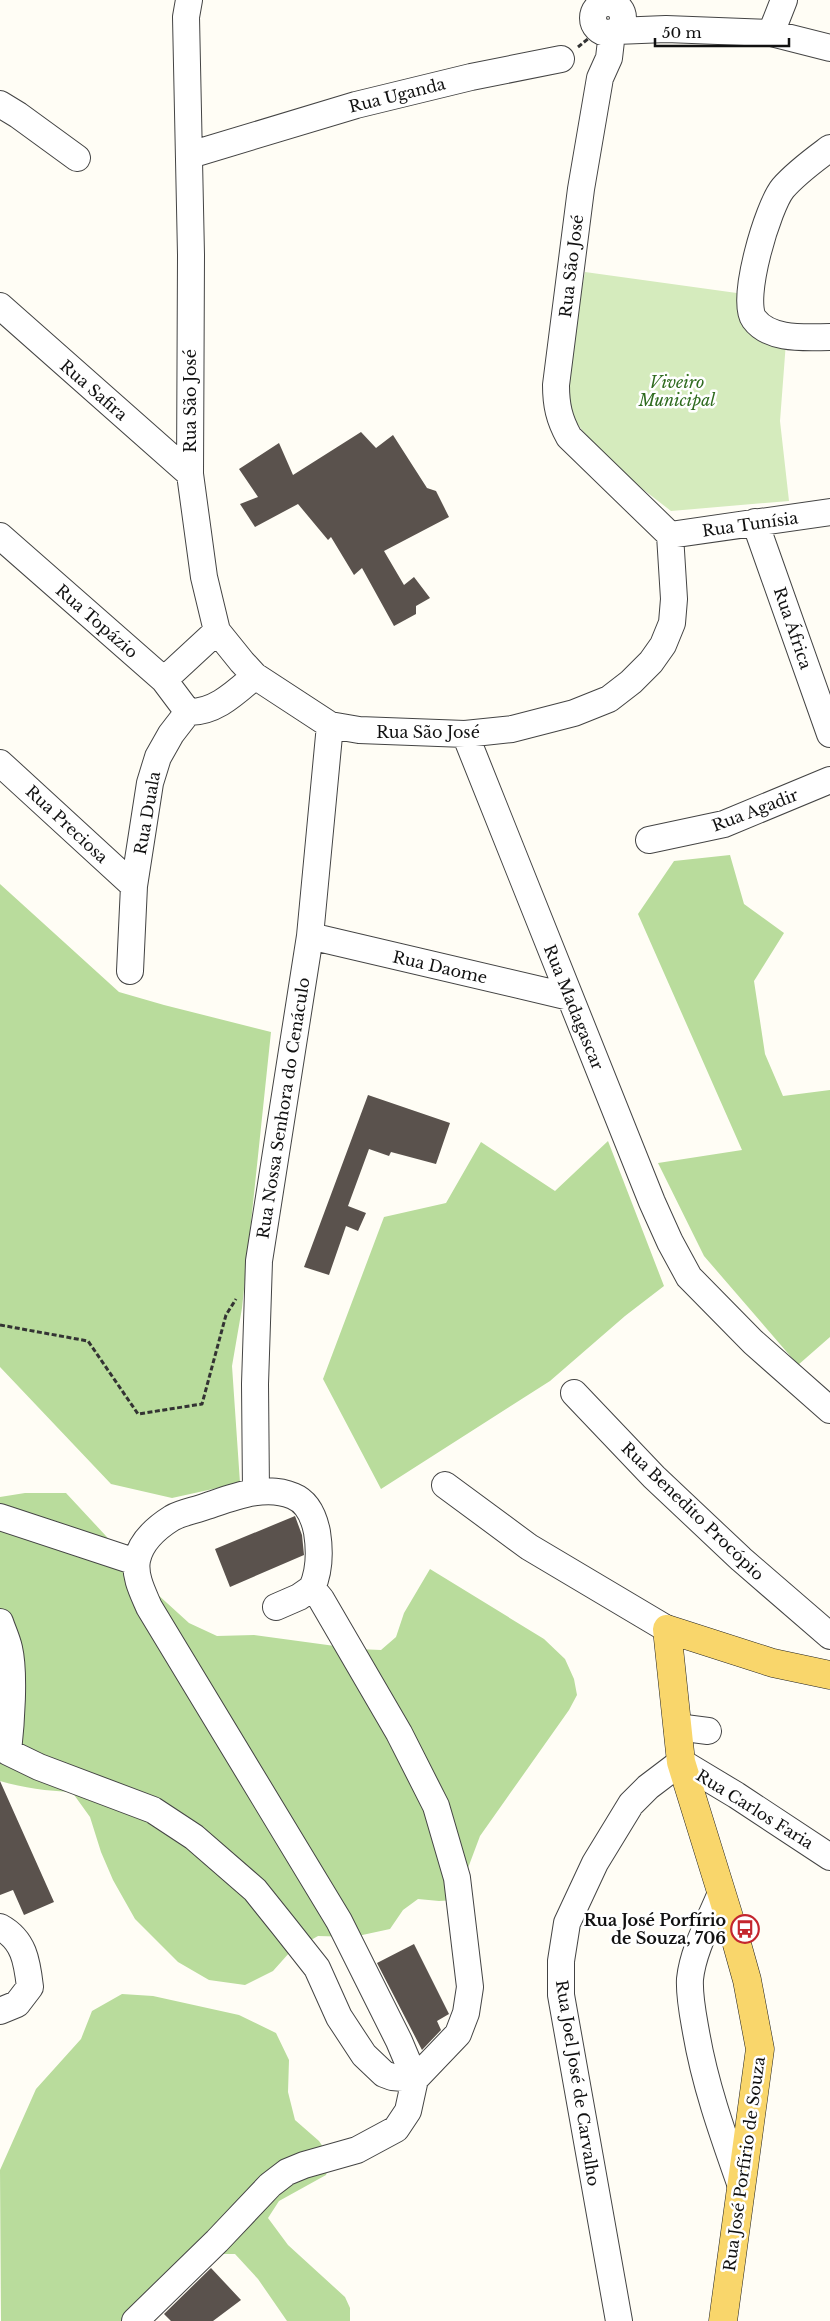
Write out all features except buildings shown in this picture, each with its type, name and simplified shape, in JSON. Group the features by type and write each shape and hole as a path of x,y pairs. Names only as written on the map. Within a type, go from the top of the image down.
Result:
{"main road":[{"path":"667,1629 773,1663 830,1676"},
{"name":"Rua José Porfírio de Souza","path":"667,1629 680,1762 746,1980 760,2049 723,2321"}],"street":[{"name":"Rua São José","path":"189,0 186,17 190,155 190,474 204,577 217,632 254,676 330,725 379,732 464,734 512,729 574,713 609,699 632,682 651,662 663,645 672,623 674,599 670,535 569,437 560,422 556,404 556,385 581,189 600,78 599,55 605,16"},
{"path":"771,33 784,0"},
{"path":"605,16 666,29 771,33 830,48"},
{"name":"Rua Uganda","path":"190,155 356,105 470,77 561,59"},
{"path":"0,104 77,158"},
{"path":"830,148 800,171 782,189 760,244 750,288 749,307 754,320 779,334 800,338 830,337"},
{"name":"Rua Safira","path":"0,306 190,474"},
{"name":"Rua Tunísia","path":"670,535 830,512"},
{"name":"Rua África","path":"755,522 830,734"},
{"name":"Rua Topázio","path":"0,536 164,680 188,712"},
{"path":"164,680 217,632"},
{"path":"188,712 198,712 221,703 254,676"},
{"name":"Rua Duala","path":"130,971 134,886 150,783 158,757 188,712"},
{"name":"Rua Nossa Senhora do Cenáculo","path":"256,1492 255,1384 259,1261 310,936 330,725"},
{"name":"Rua Madagascar","path":"464,734 652,1202 670,1242 689,1277 753,1342 830,1410"},
{"name":"Rua Preciosa","path":"0,763 134,886"},
{"name":"Rua Agadir","path":"649,840 724,824 830,780"},
{"name":"Rua Daome","path":"310,936 570,997"},
{"name":"Rua Benedito Procópio","path":"574,1394 676,1497 741,1559 823,1630 830,1652"},
{"path":"445,1486 529,1547 667,1629"},
{"path":"276,1607 299,1597 312,1588 318,1575 319,1544 315,1520 308,1506 295,1496 279,1492 256,1492 174,1517 149,1535 140,1549 136,1562 139,1583 149,1607 339,1921 399,2042 415,2079"},
{"path":"0,1517 136,1562"},
{"path":"135,2321 281,2176 304,2165 357,2150 396,2129 408,2111 415,2079 458,2034 466,2012 470,1987 457,1878 436,1806 407,1749 321,1599 312,1588"},
{"path":"0,1622 9,1648 11,1682 10,1731 4,1756 39,1767 153,1810 194,1837 255,1890 283,1924 317,1968 339,2016 364,2055 384,2074 392,2077 415,2079"},
{"path":"677,1728 708,1731"},
{"name":"Rua Carlos Faria","path":"680,1762 736,1795 830,1856"},
{"name":"Rua Joel José de Carvalho","path":"620,2321 561,1995 560,1960 567,1923 595,1863 631,1804 648,1787 680,1762"},
{"path":"721,1893 696,1953 690,1979 693,2016 701,2061 716,2116 741,2186"},
{"path":"0,1927 13,1934 27,1960 30,1986 17,2004 0,2011"}],"path":[{"path":"561,59 588,39 605,16"},
{"path":"0,1325 88,1341 138,1414 202,1404 226,1315 240,1292"}],"green space":[{"name":"Viveiro Municipal","path":"585,272 744,294 786,342 780,421 789,501 671,511 605,460 566,409 569,358"},
{"path":"730,855 744,904 784,933 754,981 765,1054 783,1096 830,1090 830,1337 798,1365 704,1256 658,1163 742,1150 638,914 674,861"},
{"path":"0,884 119,992 271,1032 242,1308 232,1366 240,1483 172,1498 111,1484 0,1367"},
{"path":"608,1141 664,1286 625,1316 550,1381 381,1489 323,1379 384,1217 446,1203 481,1142 555,1191"},
{"path":"25,1493 66,1493 106,1536 145,1583 189,1623 217,1636 254,1635 357,1649 381,1650 396,1637 404,1613 430,1569 544,1639 565,1659 574,1679 577,1695 569,1710 480,1836 456,1900 418,1899 403,1910 390,1929 353,1937 318,1936 290,1952 273,1971 245,1985 209,1980 178,1962 135,1919 113,1880 101,1852 90,1817 72,1792 36,1789 0,1781 0,1497"},
{"path":"122,1994 153,1996 239,2015 276,2033 289,2060 288,2092 295,2120 319,2141 331,2159 326,2175 279,2201 268,2218 288,2245 345,2297 350,2308 350,2321 287,2321 258,2279 235,2254 216,2254 125,2321 1,2321 0,2170 36,2089 81,2039 92,2011"}],"place":[{"name":"Rua José Porfírio de Souza, 706","path":"745,1929"}]}
